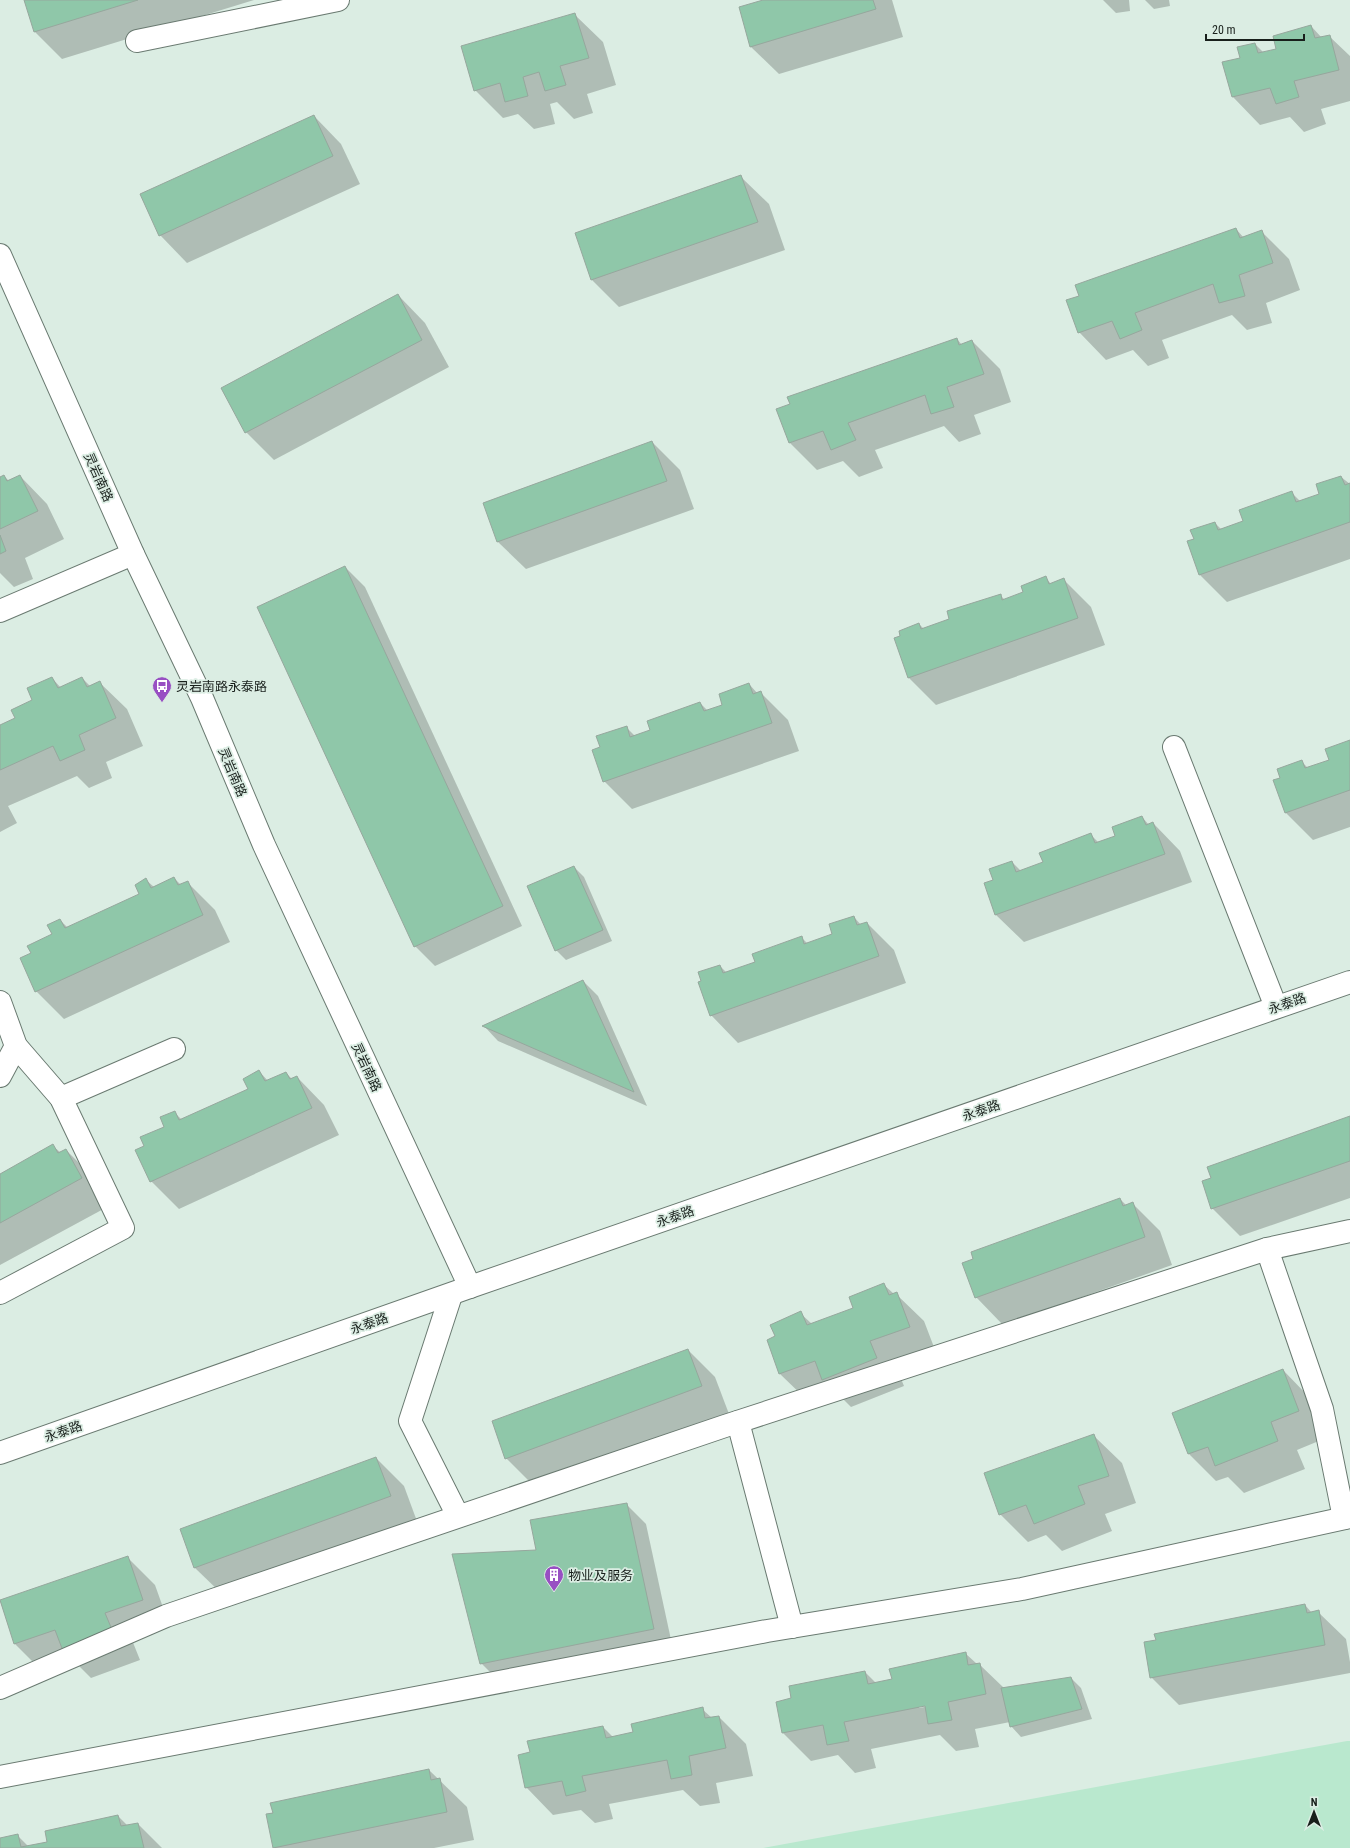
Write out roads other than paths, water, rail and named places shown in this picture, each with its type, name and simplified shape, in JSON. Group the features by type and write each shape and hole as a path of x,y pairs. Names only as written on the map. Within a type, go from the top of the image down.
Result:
{"street":[{"path":"137,41 338,0"},
{"name":"灵岩南路","path":"0,254 133,554 202,698 264,845 460,1291"},
{"path":"0,611 133,554"},
{"path":"1174,747 1276,1007"},
{"name":"永泰路","path":"0,1453 460,1291 1350,982"},
{"path":"0,1002 16,1046 61,1098 123,1228 0,1293"},
{"path":"0,1076 16,1046"},
{"path":"61,1098 174,1049"},
{"path":"0,1688 166,1616 458,1516 738,1422 1267,1249 1350,1231"},
{"path":"0,1777 792,1627 1022,1589 1347,1517 1322,1409 1267,1249"},
{"path":"458,1516 410,1421 460,1291"},
{"path":"738,1422 792,1627"}],"place":[{"name":"灵岩南路永泰路","path":"162,703"},
{"name":"物业及服务","path":"554,1592"}]}
